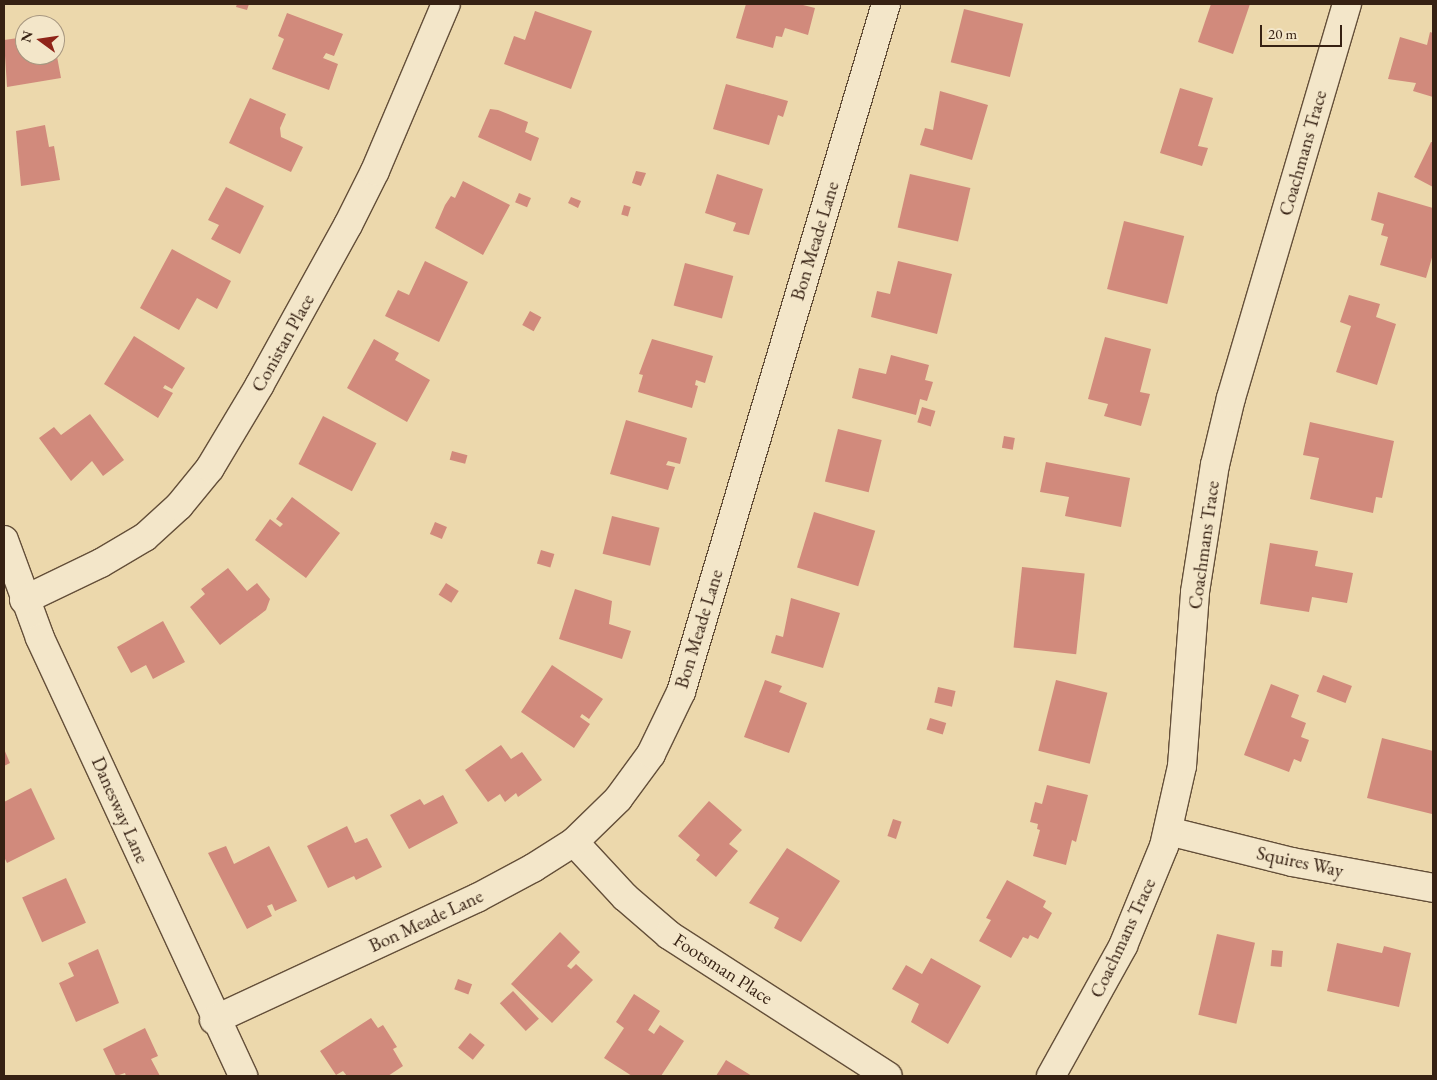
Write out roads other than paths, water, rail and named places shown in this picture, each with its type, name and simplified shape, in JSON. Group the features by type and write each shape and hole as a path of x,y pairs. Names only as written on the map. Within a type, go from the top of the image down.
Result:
{"street":[{"name":"Conistan Place","path":"24,600 101,563 144,537 179,506 210,468 259,386 376,171 446,4"},
{"name":"Bon Meade Lane","path":"214,1020 477,898 574,842 618,799 651,754 681,692 886,4"},
{"name":"Coachmans Trace","path":"1051,1076 1124,946 1168,831 1182,766 1195,592 1215,465 1231,398 1347,4"},
{"name":"Danesway Lane","path":"4,540 24,600 214,1020 243,1076"},
{"name":"Squires Way","path":"1168,831 1292,862 1433,888"},
{"name":"Footsman Place","path":"574,842 625,898 669,935 888,1076"}]}
